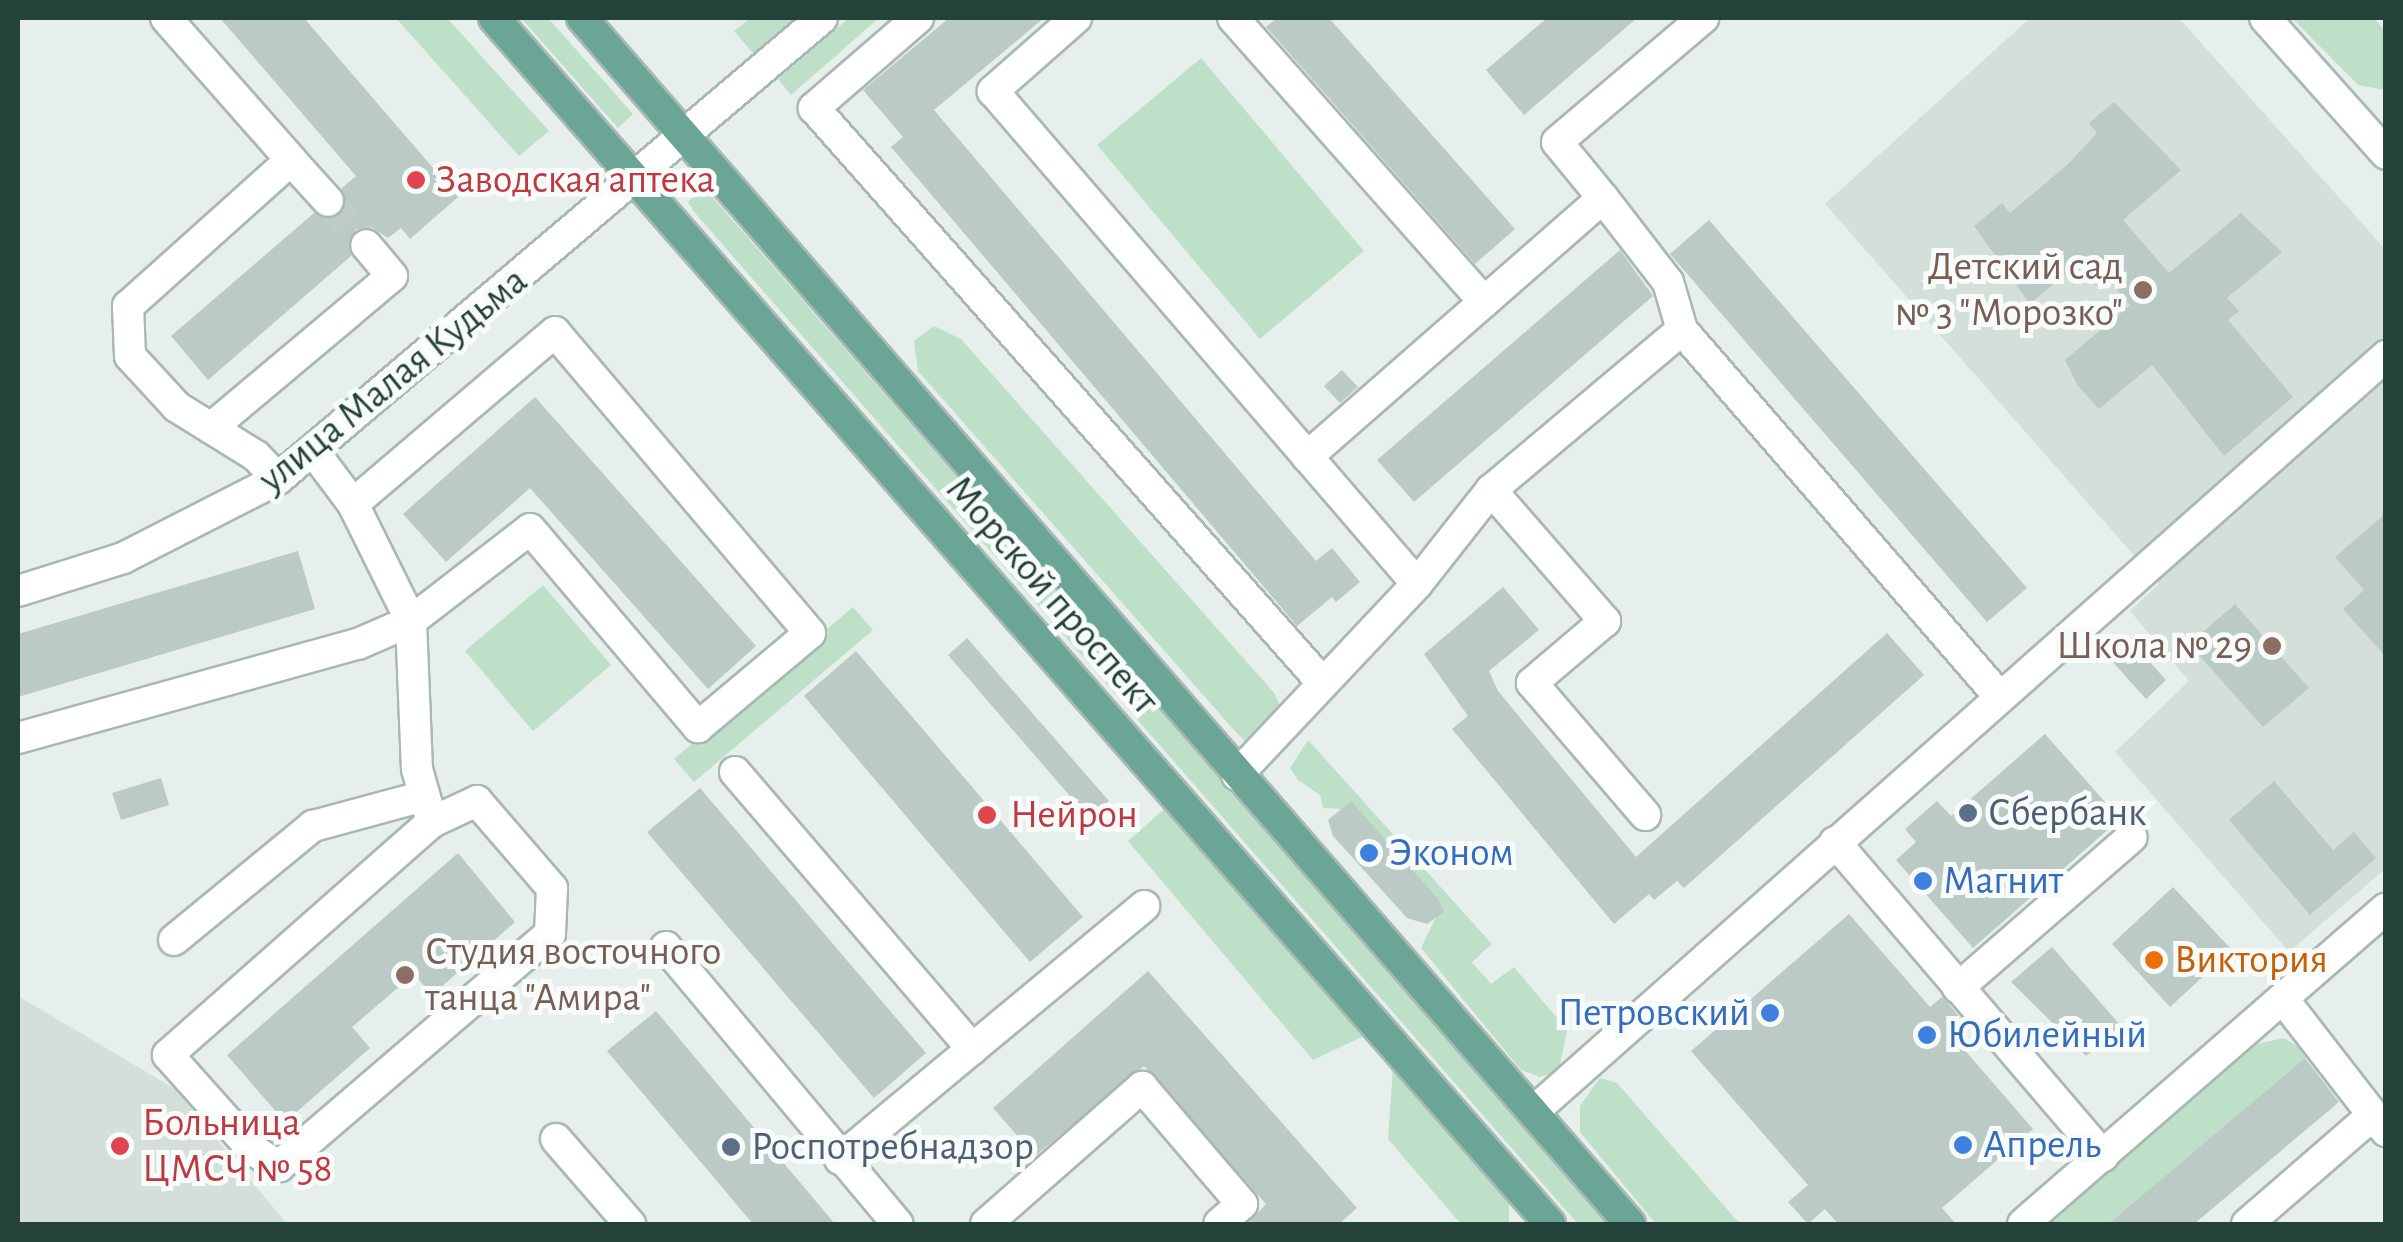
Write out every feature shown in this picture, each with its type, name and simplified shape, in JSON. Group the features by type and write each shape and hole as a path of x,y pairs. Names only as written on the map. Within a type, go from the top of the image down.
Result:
{"main road":[{"name":"Морской проспект","path":"494,18 1550,1224"},
{"name":"Морской проспект","path":"582,18 1630,1224"}],"street":[{"path":"166,18 328,201"},
{"name":"улица Малая Кудьма","path":"21,583 123,558 278,479 822,18"},
{"path":"918,18 814,108 1321,682"},
{"path":"1076,18 993,91 1417,584"},
{"path":"1233,18 1484,302"},
{"path":"1703,18 1557,142 1668,282 1682,330 2000,697"},
{"path":"2264,18 2386,154"},
{"path":"278,479 177,407 130,356 128,306 290,160"},
{"path":"1307,457 1603,198"},
{"path":"211,428 392,276 366,244"},
{"path":"1237,775 1307,706 1321,682 1417,584 1491,490 1682,330"},
{"path":"18,738 358,644 411,621 530,529 698,727 810,633 555,332 353,504"},
{"path":"1533,1112 2386,356"},
{"path":"314,452 353,504 411,621 428,809"},
{"path":"1491,490 1605,621 1532,684 1645,815"},
{"path":"735,772 972,1049"},
{"path":"174,940 313,826 477,801 552,888 550,934 280,1166 253,1150 168,1054 428,809"},
{"path":"1958,988 2132,837"},
{"path":"1834,842 2103,1156"},
{"path":"840,1159 1144,906"},
{"path":"2022,1224 2383,915"},
{"path":"666,947 897,1224"},
{"path":"2247,1224 2379,1123 2282,998"},
{"path":"986,1224 1142,1087 1242,1204 1219,1224"},
{"path":"556,1140 630,1224"}],"shaded area":[{"name":"Детский сад № 3 \"Морозко\"","path":"2030,18 2179,18 2385,249 2385,869 2289,952 2115,752 2189,681 2130,611 2159,584 1825,204"},
{"name":"Больница ЦМСЧ № 58","path":"18,996 175,1089 287,1224 18,1224"}],"green space":[{"path":"396,18 447,18 549,131 519,156"},
{"path":"521,18 548,18 633,114 618,128"},
{"path":"750,18 803,18 757,58 734,31"},
{"path":"849,18 879,18 791,95 778,79"},
{"path":"2292,18 2374,18 2385,31 2385,90 2358,85"},
{"path":"1201,58 1364,251 1260,339 1097,145"},
{"path":"702,188 1609,1224 1578,1224 695,213 688,202"},
{"path":"934,326 961,339 1275,694 1282,711 1255,735 1245,741 1234,730 918,371 914,341"},
{"path":"543,585 611,665 533,731 465,651"},
{"path":"853,607 873,630 694,782 674,759"},
{"path":"1308,740 1492,944 1472,962 1491,984 1514,967 1567,1030 1559,1070 1540,1077 1521,1070 1421,948 1441,907 1341,809 1323,808 1320,795 1298,780 1290,768"},
{"path":"1170,804 1366,1035 1313,1060 1128,841"},
{"path":"2284,1038 2310,1054 2108,1224 2049,1224 2257,1044"},
{"path":"1393,1068 1509,1200 1509,1224 1461,1224 1388,1139"},
{"path":"1600,1078 1617,1083 1740,1224 1656,1224 1580,1132 1580,1106"}],"building":[{"path":"220,18 304,18 458,197 410,239 401,228 388,238 371,227 355,230 351,256 208,380 171,336 314,213 340,215 342,188 356,176"},
{"path":"949,18 1044,18 934,110 1316,561 1332,548 1360,582 1336,602 1332,597 1297,626 891,147 903,137 863,90"},
{"path":"1277,18 1329,18 1515,229 1475,264 1266,27"},
{"path":"1547,18 1637,18 1524,115 1486,70"},
{"path":"2114,102 2181,170 2123,220 2169,273 2241,213 2282,252 2227,298 2239,311 2228,320 2293,397 2224,456 2152,365 2099,409 2078,386 2065,360 2130,305 2088,255 2030,304 1974,226 2002,203 2010,213 2067,165 2097,133 2089,123"},
{"path":"1709,220 2027,588 1987,622 1670,254"},
{"path":"1620,250 1653,296 1414,502 1377,460"},
{"path":"1342,370 1358,387 1340,403 1324,386"},
{"path":"535,397 756,646 708,689 530,488 446,562 403,514"},
{"path":"2386,513 2386,657 2343,609 2364,590 2335,557"},
{"path":"298,551 315,609 18,697 18,634"},
{"path":"1503,587 1539,630 1489,671 1498,691 1636,857 1887,633 1924,675 1684,888 1677,881 1654,900 1649,894 1614,924 1452,729 1468,716 1424,654"},
{"path":"2235,604 2309,688 2263,727 2189,644"},
{"path":"967,638 1109,801 1089,818 948,655"},
{"path":"2132,642 2166,680 2146,699 2111,660"},
{"path":"856,651 1083,917 1030,962 804,696"},
{"path":"2045,734 2120,819 1973,948 1896,860 1916,842 1905,829 1937,801 1951,816"},
{"path":"161,778 169,805 121,820 112,793"},
{"path":"2274,781 2333,850 2354,832 2376,858 2310,915 2229,820"},
{"path":"700,788 926,1053 874,1098 647,832"},
{"path":"1351,801 1438,899 1444,912 1427,924 1407,918 1333,836 1328,820"},
{"path":"458,853 515,922 432,995 414,974 352,1027 370,1048 285,1122 227,1055"},
{"path":"2173,887 2232,950 2170,1007 2112,944"},
{"path":"1849,914 1930,1007 1942,997 1948,1003 1962,1020 1949,1032 2033,1129 1942,1208 1956,1224 1838,1224 1825,1209 1808,1224 1788,1202 1808,1185 1691,1051"},
{"path":"2052,947 2121,1026 2086,1056 2011,982"},
{"path":"1148,971 1357,1208 1339,1224 1247,1224 1266,1204 1144,1066 1035,1156 993,1108"},
{"path":"656,1011 835,1224 753,1224 607,1051"},
{"path":"2305,1058 2339,1102 2194,1224 2108,1224"}],"tunnel":[{"path":"328,201 366,245"}],"place":[{"name":"Заводская аптека","path":"416,180"},
{"name":"Детский сад № 3 \"Морозко\"","path":"2143,290"},
{"name":"Школа № 29","path":"2272,646"},
{"name":"Сбербанк","path":"1968,813"},
{"name":"Нейрон","path":"987,815"},
{"name":"Эконом","path":"1369,853"},
{"name":"Магнит","path":"1923,881"},
{"name":"Виктория","path":"2154,960"},
{"name":"Студия восточного танца \"Амира\"","path":"405,975"},
{"name":"Петровский","path":"1770,1013"},
{"name":"Юбилейный","path":"1927,1035"},
{"name":"Апрель","path":"1963,1145"},
{"name":"Больница ЦМСЧ № 58","path":"120,1146"},
{"name":"Роспотребнадзор","path":"731,1147"}]}
